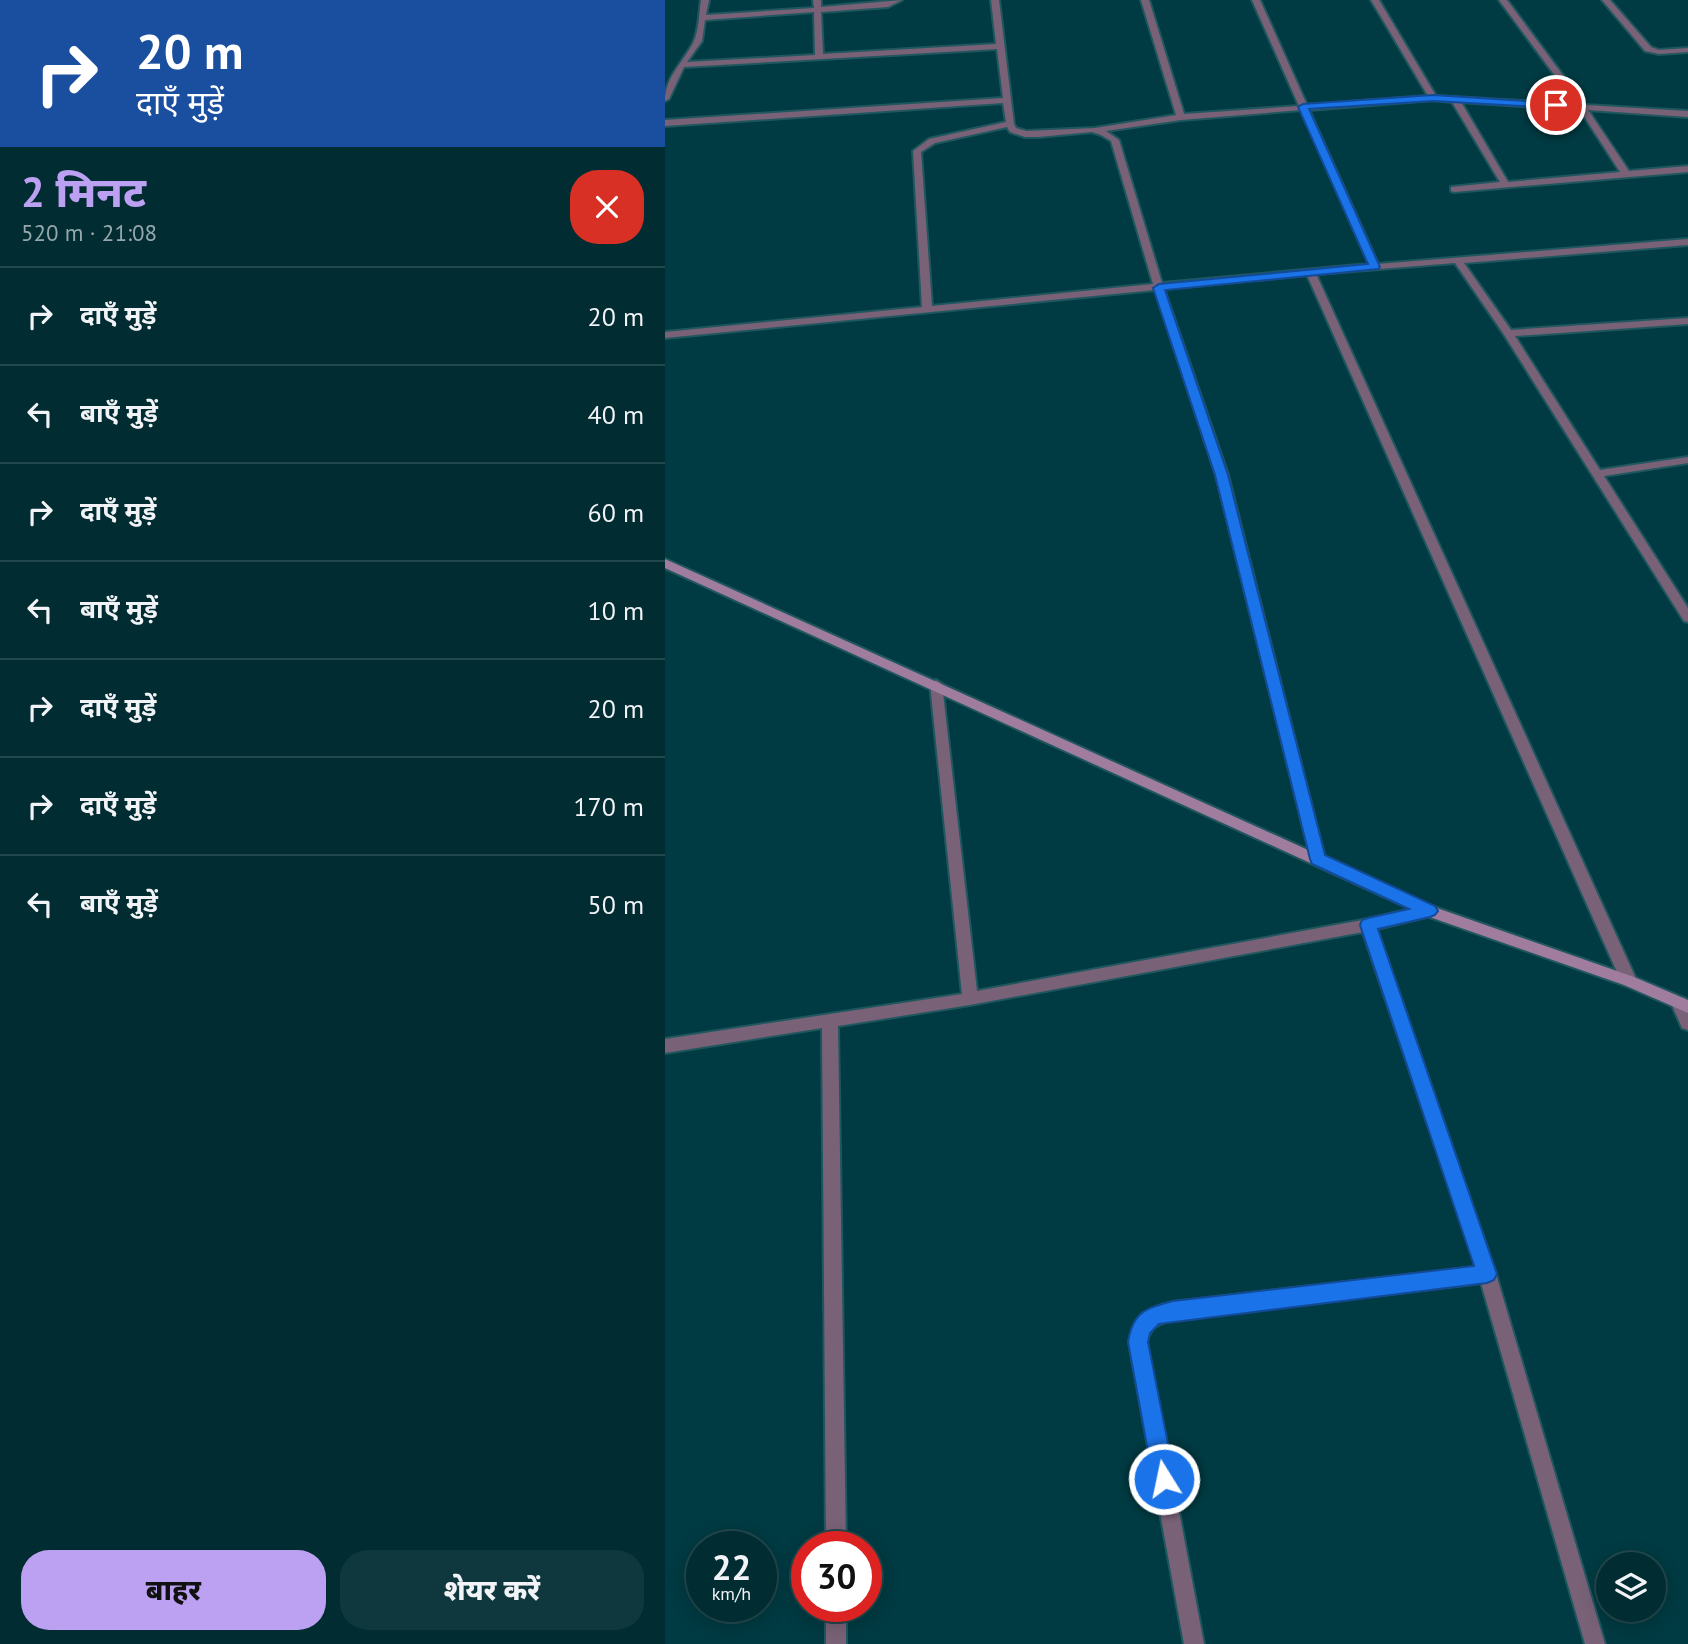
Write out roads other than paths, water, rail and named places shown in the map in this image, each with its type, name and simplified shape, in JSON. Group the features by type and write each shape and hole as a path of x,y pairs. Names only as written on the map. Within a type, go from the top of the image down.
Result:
{"street":[{"path":"665,99 698,41 705,0"},
{"path":"817,0 819,57"},
{"path":"702,18 888,5 898,0"},
{"path":"995,0 1010,124 1013,130 1029,134 1087,130 1181,117 1433,98 1687,114"},
{"path":"1145,0 1181,117"},
{"path":"1256,0 1375,267"},
{"path":"1375,0 1433,98"},
{"path":"1504,0 1517,0"},
{"path":"1504,0 1582,107 1626,174"},
{"path":"1607,0 1648,49 1660,52 1688,50"},
{"path":"683,65 1001,46"},
{"path":"1455,99 1506,185"},
{"path":"665,123 1007,100"},
{"path":"927,309 917,151 932,141 1010,124"},
{"path":"1087,130 1101,130 1115,140 1159,288 1221,475 1318,859"},
{"path":"1454,189 1688,169"},
{"path":"665,335 1310,272 1688,242"},
{"path":"1458,261 1509,333 1688,618"},
{"path":"1310,272 1629,981"},
{"path":"1509,333 1688,321"},
{"path":"1596,474 1688,460"},
{"path":"665,563 1430,911 1629,981 1684,1005 1688,1023"},
{"path":"936,684 970,999"},
{"path":"665,1046 970,999 1368,925 1430,911"},
{"path":"1368,925 1487,1274 1595,1644"},
{"path":"831,1021 835,1531"},
{"path":"1194,1644 1138,1342 1140,1328 1153,1316 1173,1311 1487,1274"},
{"path":"836,1622 837,1644"}]}
